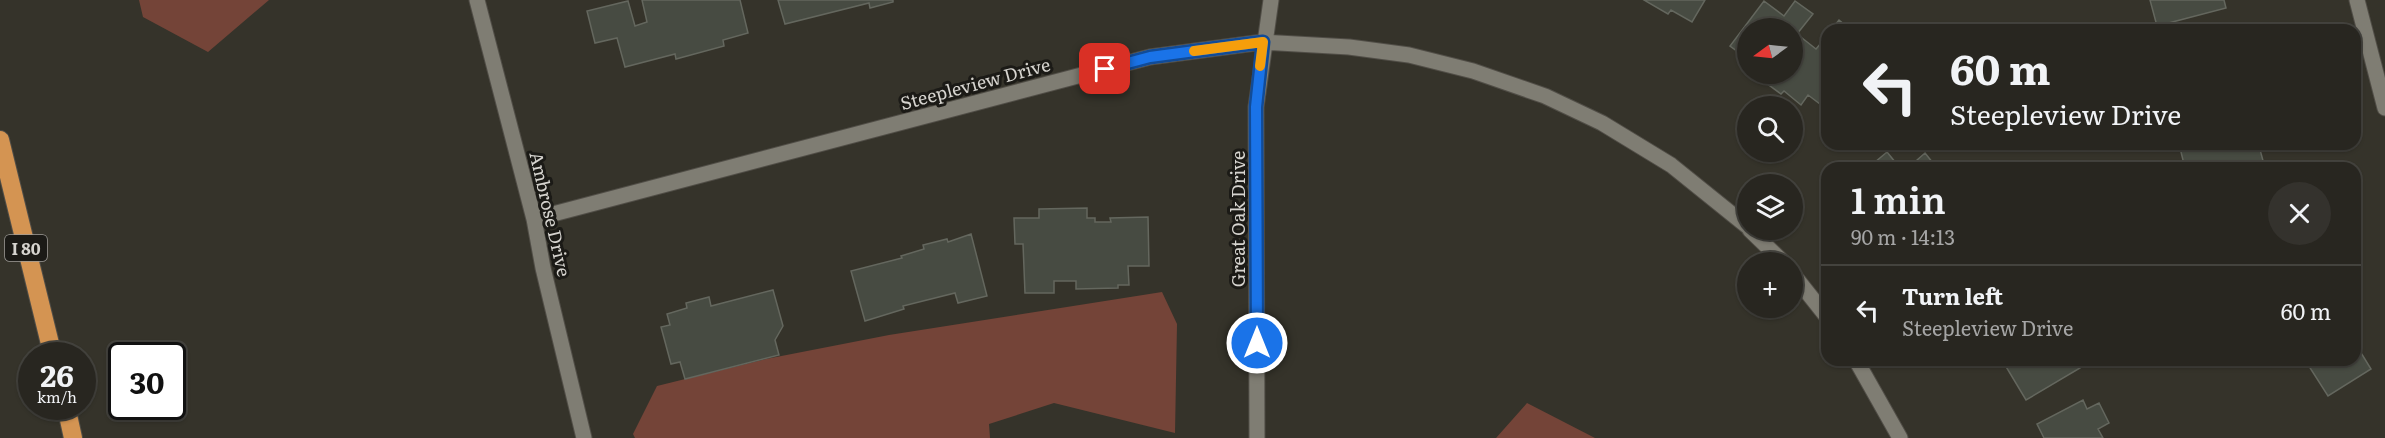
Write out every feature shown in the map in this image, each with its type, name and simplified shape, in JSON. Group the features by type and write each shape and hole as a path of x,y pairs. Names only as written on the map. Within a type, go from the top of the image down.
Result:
{"highway":[{"name":"I 80","path":"0,140 50,342"},
{"path":"70,420 74,438"}],"street":[{"name":"Ambrose Drive","path":"477,0 534,219 543,268 584,438"},
{"name":"Great Oak Drive","path":"1257,438 1256,107 1270,0"},
{"path":"2357,0 2385,108"},
{"name":"Steepleview Drive","path":"534,219 1150,57 1263,42 1349,47 1408,55 1473,70 1545,96 1602,123 1671,165 1737,218"},
{"name":"Steepleview Drive","path":"1761,240 1772,252"},
{"path":"1803,287 1821,309"},
{"path":"1859,366 1900,438"}],"shaded area":[{"path":"139,0 269,0 208,52 143,17"},
{"path":"1162,292 1177,324 1175,433 1054,403 989,424 990,438 635,438 633,434 657,386 766,359 889,335"},
{"path":"1527,403 1595,438 1496,438"}],"building":[{"path":"642,0 740,0 748,33 723,40 724,46 676,59 675,54 625,67 617,38 595,43 587,11 628,1 635,26 647,22"},
{"path":"778,0 893,0 893,2 870,8 869,3 785,24"},
{"path":"1644,0 1705,0 1692,22 1671,10 1668,14"},
{"path":"2150,0 2224,0 2226,8 2165,24 2156,24"},
{"path":"1764,1 1784,16 1795,1 1813,14 1803,26 1803,18 1751,18"},
{"path":"1737,37 1737,51 1730,46"},
{"path":"1803,39 1816,49 1821,43 1820,104 1808,95 1803,102 1803,96 1790,96 1784,91 1781,94 1767,84 1803,84"},
{"path":"2180,150 2260,150 2263,162 2184,162"},
{"path":"1887,152 1895,162 1875,162"},
{"path":"1925,153 1932,162 1915,162"},
{"path":"1087,208 1087,218 1095,218 1095,222 1111,222 1110,218 1148,217 1149,266 1128,266 1129,285 1118,285 1118,288 1076,289 1076,281 1054,281 1054,293 1025,293 1023,244 1015,244 1014,218 1039,218 1039,209"},
{"path":"971,234 987,296 958,303 955,293 903,306 904,309 865,321 851,271 902,258 901,256 924,249 923,245 947,239 948,242"},
{"path":"773,290 783,326 775,340 779,355 685,379 680,362 671,364 661,327 670,325 667,314 687,308 686,303 709,297 711,306"},
{"path":"2361,353 2371,369 2328,396 2309,366 2361,366"},
{"path":"2006,366 2079,366 2080,368 2026,400"},
{"path":"2083,400 2087,409 2099,403 2109,423 2098,429 2103,438 2044,438 2037,424"}],"slow traffic":[{"path":"1194,51 1263,42 1260,66"}],"route":[{"path":"1105,69 1150,57 1263,42 1256,107 1257,343"}]}
